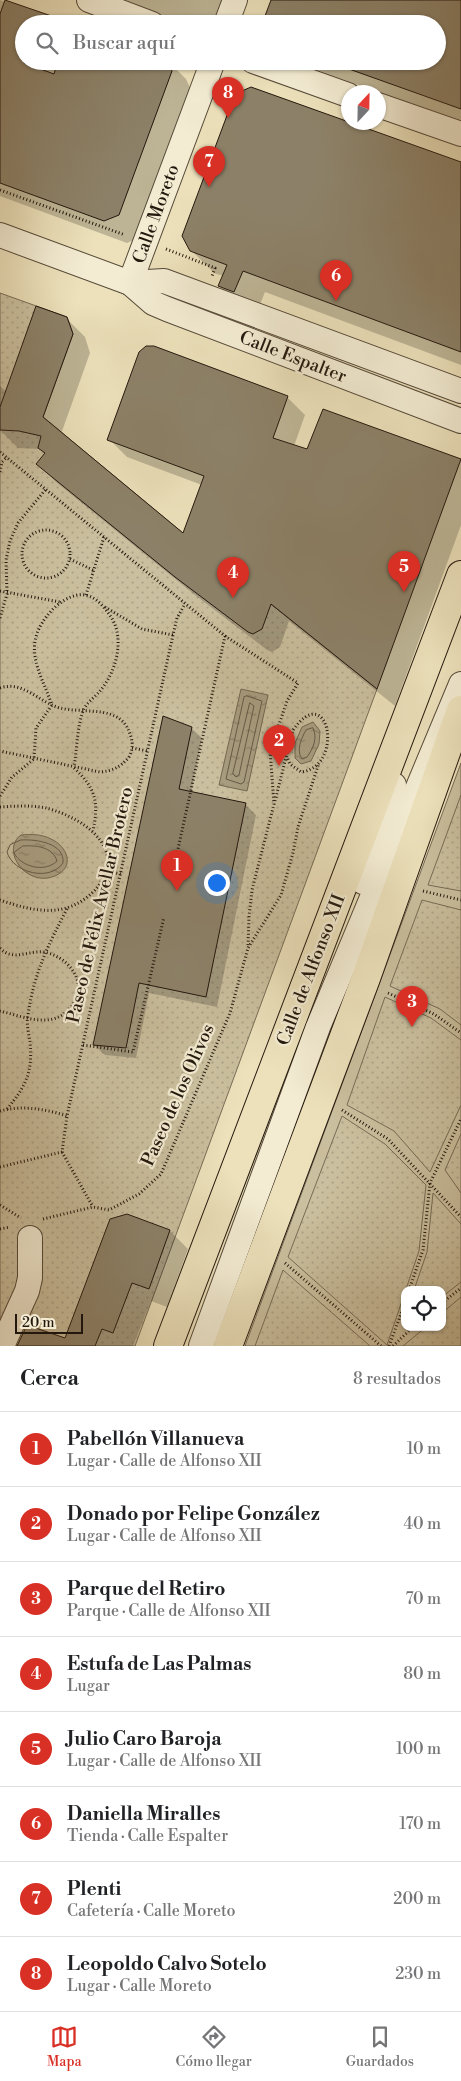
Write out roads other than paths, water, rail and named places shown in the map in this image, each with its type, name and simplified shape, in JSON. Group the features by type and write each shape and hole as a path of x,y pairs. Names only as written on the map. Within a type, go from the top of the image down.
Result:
{"main road":[{"name":"Calle de Alfonso XII","path":"168,1346 457,585"},
{"path":"228,1346 366,978 461,710"}],"street":[{"path":"89,0 128,15"},
{"path":"229,15 235,0"},
{"name":"Calle Moreto","path":"130,282 209,70"},
{"path":"278,70 341,92"},
{"path":"386,108 461,134"},
{"name":"Calle Espalter","path":"0,235 130,282 164,282 461,391"},
{"name":"Calle Espalter","path":"130,282 153,303 160,306 461,421"},
{"name":"Calle de Alfonso XII","path":"318,1027 457,585"},
{"name":"Calle de Alfonso XII","path":"201,1346 318,1027 461,684"},
{"path":"2,1346 27,1291 30,1278 28,1227"}],"water":[{"path":"241,689 268,695 247,791 219,785"},
{"path":"313,722 320,731 319,744 311,761 301,764 295,758 295,743 302,727"},
{"path":"21,835 40,835 57,842 65,851 67,857 67,862 62,872 55,876 44,878 34,877 19,866 13,849 15,842"}],"place":[{"name":"Leopoldo Calvo Sotelo","path":"228,118"},
{"name":"Plenti","path":"209,187"},
{"name":"Daniella Miralles","path":"336,301"},
{"name":"Julio Caro Baroja","path":"404,592"},
{"name":"Estufa de Las Palmas","path":"233,598"},
{"name":"Donado por Felipe González","path":"279,766"},
{"name":"Pabellón Villanueva","path":"177,891"},
{"name":"Parque del Retiro","path":"412,1027"}]}
